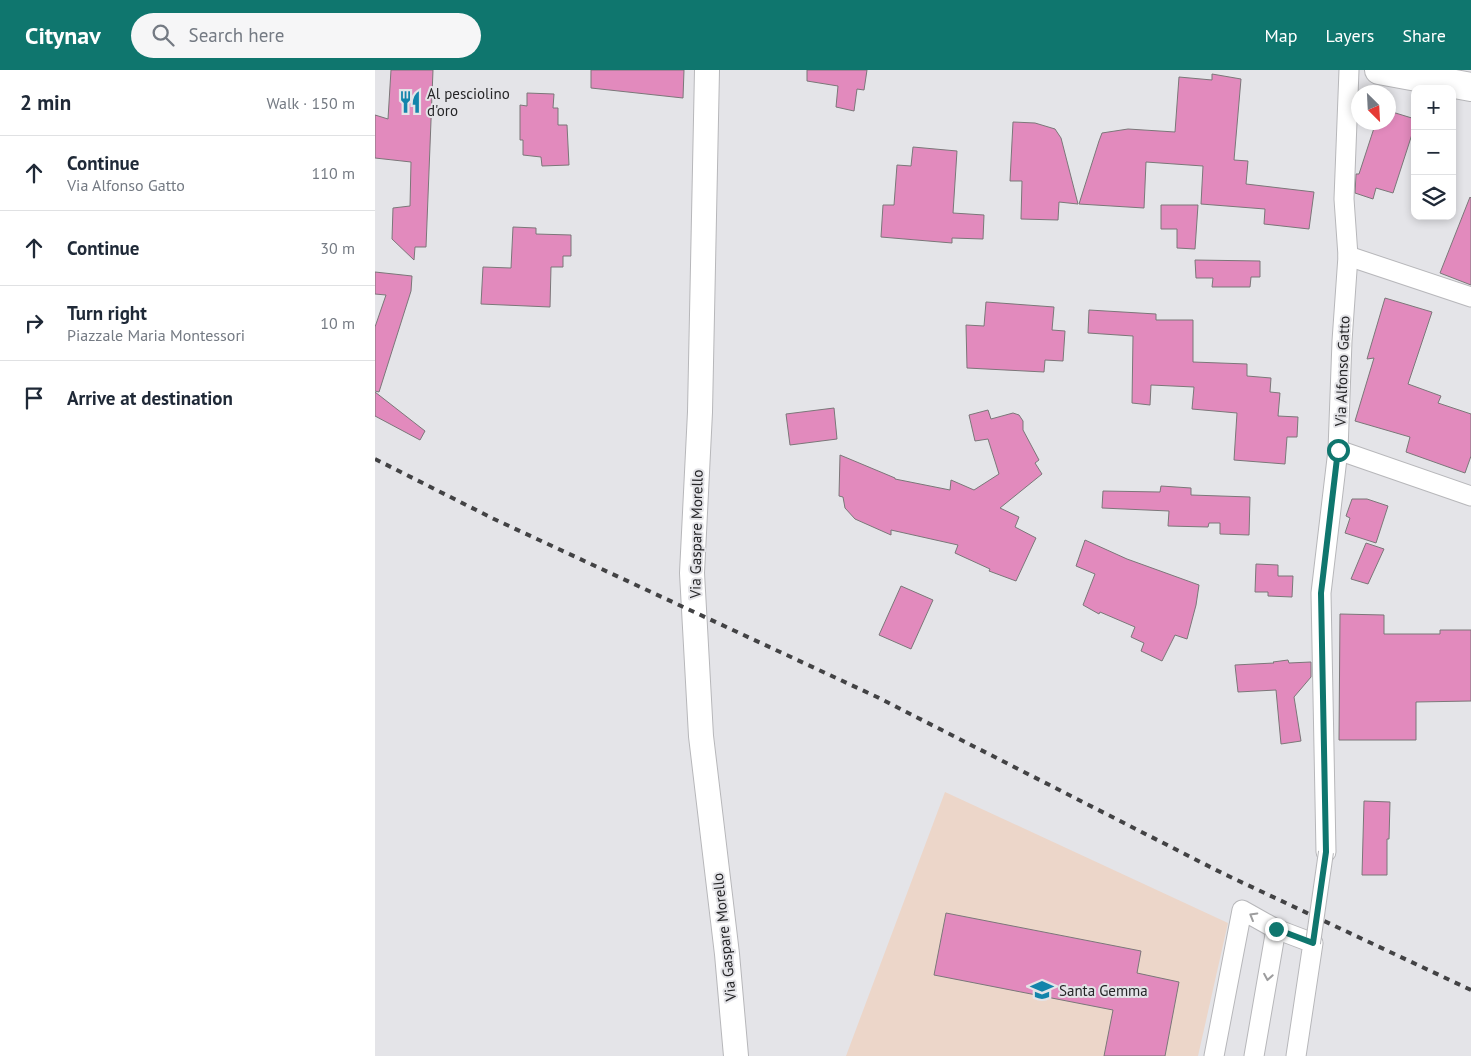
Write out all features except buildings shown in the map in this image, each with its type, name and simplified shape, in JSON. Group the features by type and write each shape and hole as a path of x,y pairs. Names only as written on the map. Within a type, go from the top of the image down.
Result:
{"main road":[{"path":"1379,70 1471,87"}],"street":[{"name":"Via Gaspare Morello","path":"707,70 700,412 692,573 701,736 727,954 736,1056"},
{"name":"Via Alfonso Gatto","path":"1326,852 1321,593 1338,450 1342,341 1349,256 1344,199 1349,70"},
{"path":"1349,256 1471,297"},
{"path":"1338,450 1471,496"},
{"path":"1296,1056 1326,852"},
{"path":"1214,1056 1242,910 1276,929 1313,943"},
{"path":"1254,1056 1276,929"}],"shaded area":[{"name":"Santa Gemma","path":"945,792 1228,923 1198,1056 846,1056"}],"railway":[{"path":"375,459 494,519 877,697 1222,873 1471,990"}],"place":[{"name":"Al pesciolino d'oro","path":"410,102"},
{"name":"Santa Gemma","path":"1042,990"}],"route":[{"path":"1276,929 1313,943 1326,852 1321,593 1338,450"}]}
